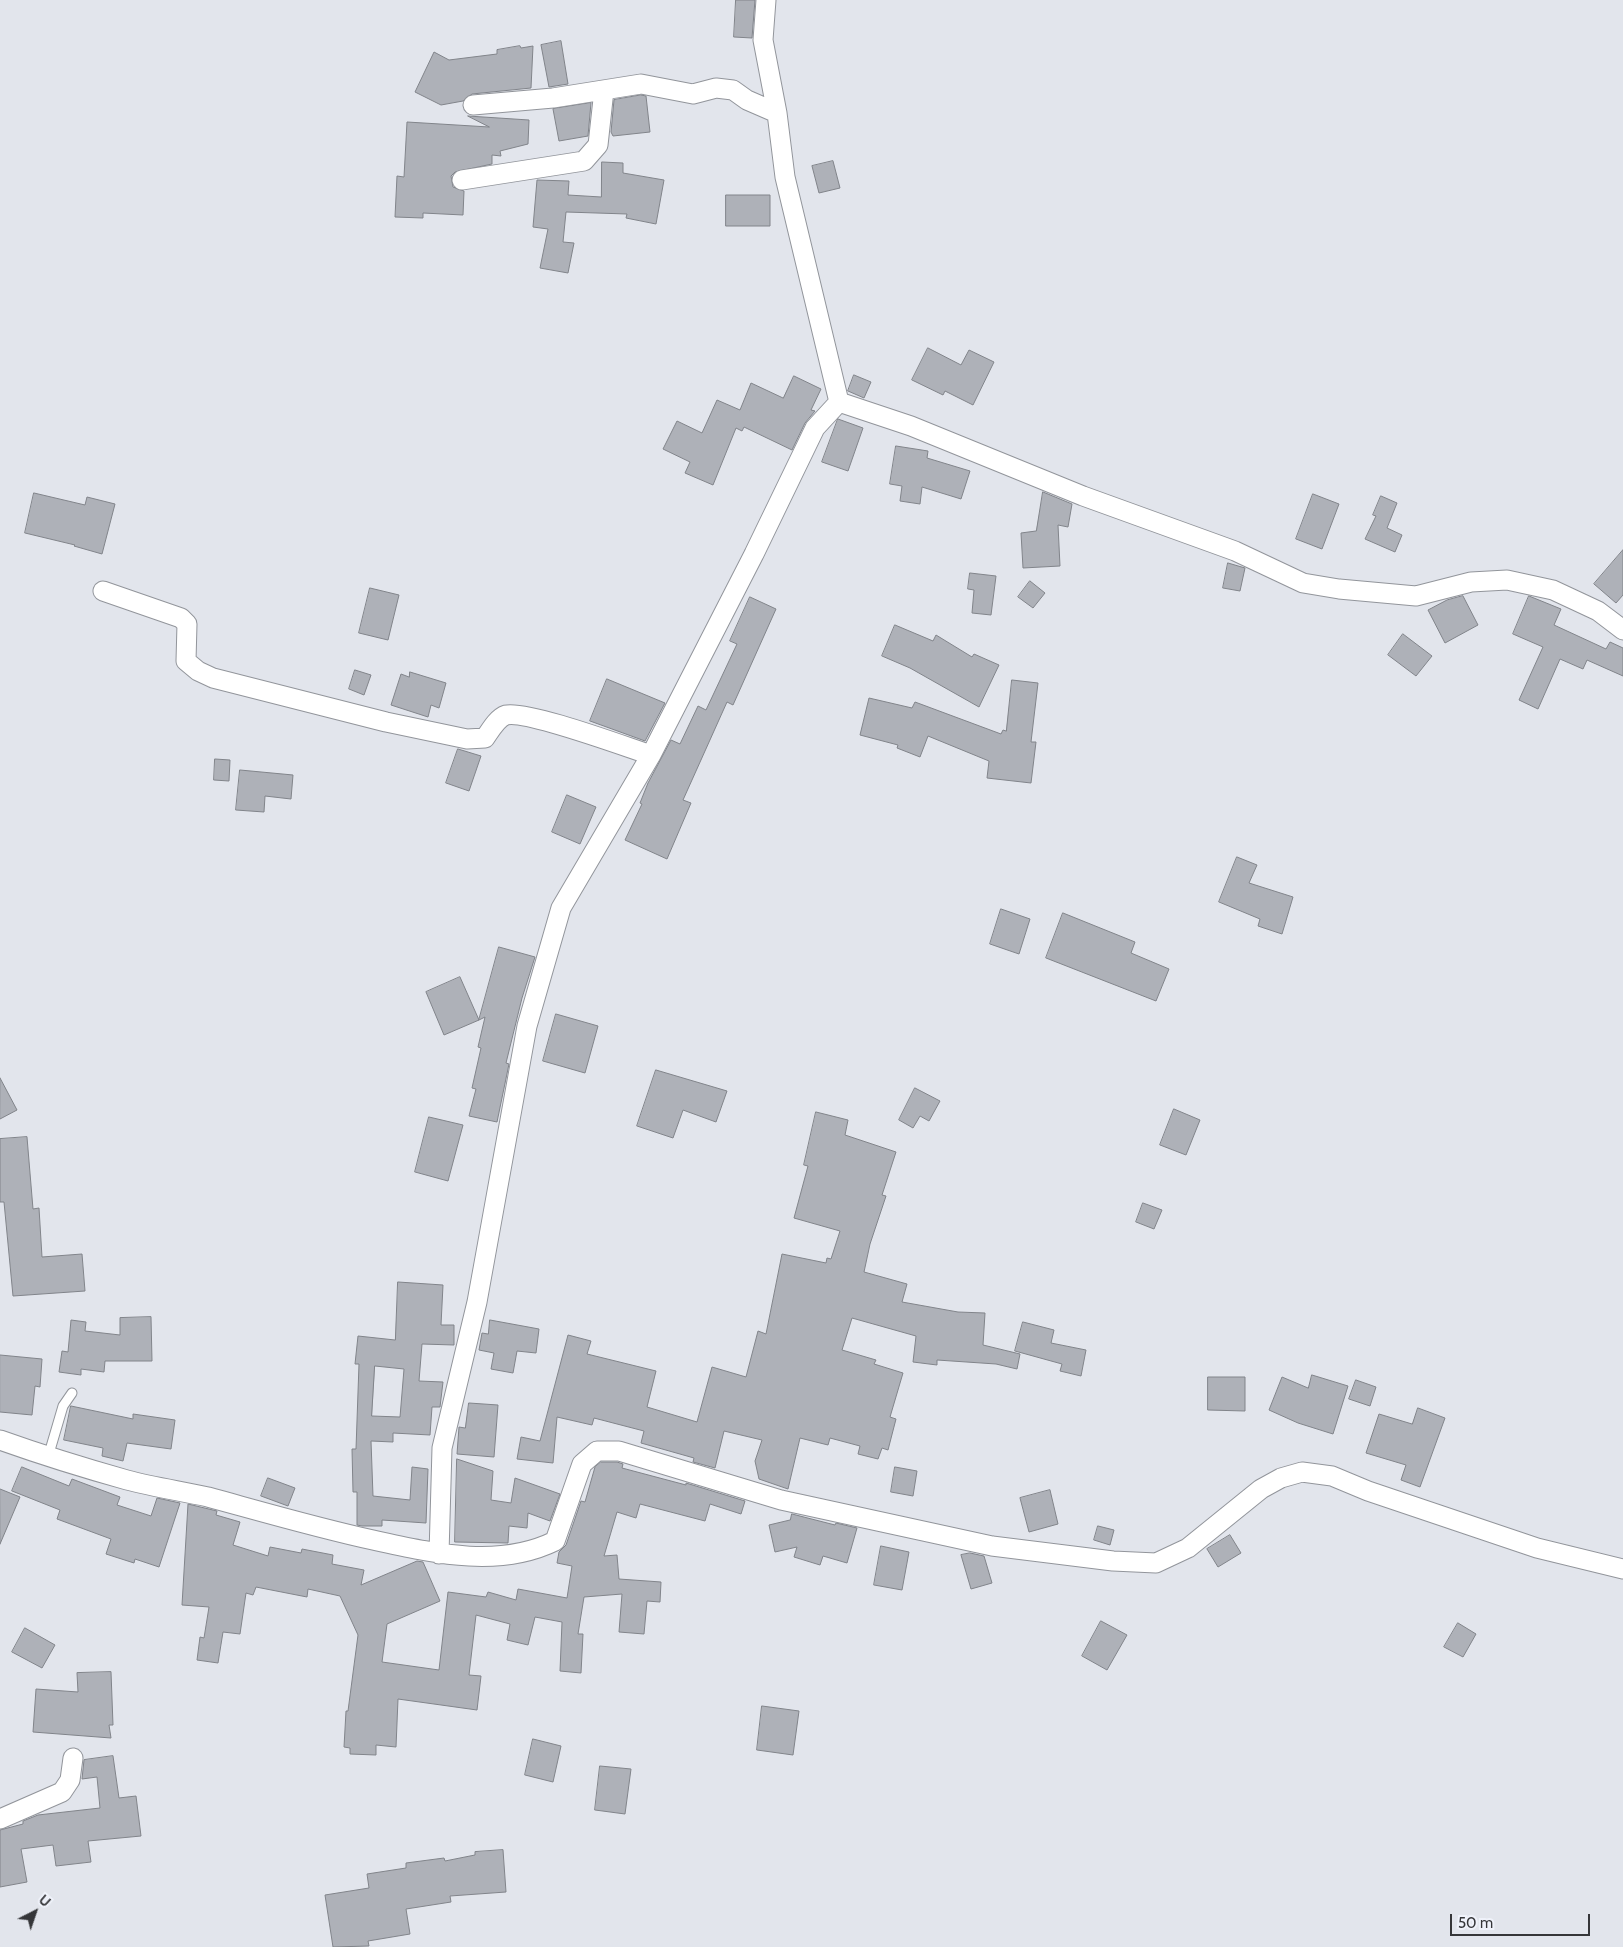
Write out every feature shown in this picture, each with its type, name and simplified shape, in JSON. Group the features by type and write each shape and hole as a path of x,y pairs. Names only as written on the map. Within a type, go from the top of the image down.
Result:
{"street":[{"path":"766,0 763,40 777,113 785,178 839,402"},
{"path":"473,105 526,101 641,84 693,94 716,88 733,90 748,100 777,113"},
{"path":"462,180 584,161 598,144 604,90"},
{"path":"839,402 911,426 1083,496 1235,551 1303,583 1339,589 1416,596 1471,582 1507,580 1553,590 1598,611 1623,630"},
{"path":"440,1554 442,1448 477,1302 527,1026 561,908 651,755 754,554 815,428 839,402"},
{"path":"103,591 181,618 187,624 186,661 198,671 213,678 386,722 467,739 485,738 498,721 505,716 520,716 592,735 651,755"},
{"path":"0,1440 48,1458 128,1480 207,1497 308,1525 440,1554 506,1556 539,1549 555,1541 582,1464 597,1451 619,1451 781,1500 992,1546 1113,1561 1156,1563 1188,1548 1261,1489 1282,1478 1302,1472 1332,1476 1368,1491 1537,1548 1623,1569"},
{"path":"0,1819 62,1792 70,1780 73,1758"}],"lane":[{"path":"48,1458 63,1406 72,1393"}],"building":[{"path":"736,0 755,0 752,38 734,37"},
{"path":"561,41 568,84 549,87 541,45"},
{"path":"520,46 521,48 533,46 531,88 472,94 463,101 441,105 415,92 434,52 449,60 497,54 497,50"},
{"path":"641,95 646,96 650,132 613,136 611,132 614,100"},
{"path":"591,103 588,136 559,141 553,109"},
{"path":"468,116 529,120 528,144 500,151 501,156 492,155 492,164 455,172 451,176 453,187 464,191 463,215 423,213 423,218 395,217 397,176 404,177 407,122 489,127"},
{"path":"833,161 840,188 819,193 812,166"},
{"path":"602,162 623,163 623,173 664,180 656,224 626,218 627,214 566,212 563,242 574,243 568,273 540,268 548,229 533,227 537,180 569,181 568,195 601,197"},
{"path":"726,195 770,195 770,226 726,226"},
{"path":"928,348 961,365 969,350 994,362 973,405 945,391 943,395 912,380"},
{"path":"854,375 871,382 864,398 848,391"},
{"path":"794,376 821,389 811,410 815,411 805,423 792,450 744,427 742,431 736,428 713,485 685,473 690,462 663,449 677,421 702,433 717,400 740,410 751,383 783,398"},
{"path":"838,419 863,428 848,471 822,462"},
{"path":"896,446 928,451 927,458 970,471 961,499 922,487 920,504 900,501 902,486 890,484"},
{"path":"1043,492 1072,504 1068,527 1058,525 1060,566 1023,568 1021,533 1036,531"},
{"path":"34,493 85,505 87,497 115,504 102,554 75,545 25,533"},
{"path":"1313,494 1339,504 1322,549 1296,539"},
{"path":"1381,496 1397,503 1387,528 1402,535 1395,552 1365,539 1376,516 1373,515"},
{"path":"1623,550 1623,595 1616,603 1594,584"},
{"path":"1228,563 1245,568 1240,591 1223,588"},
{"path":"970,573 996,576 991,615 972,613 974,590 968,589"},
{"path":"1030,581 1045,593 1033,608 1018,597"},
{"path":"370,588 399,595 388,640 359,633"},
{"path":"1463,596 1478,625 1445,643 1428,610 1447,600"},
{"path":"1529,596 1561,609 1554,625 1606,649 1610,642 1623,648 1623,676 1587,660 1583,669 1560,659 1538,709 1519,700 1543,647 1513,634"},
{"path":"750,597 776,609 733,705 727,702 683,800 691,803 667,859 625,840 642,804 640,803 648,783 671,740 680,744 698,706 706,710 737,644 730,641"},
{"path":"895,625 933,641 936,635 972,657 974,654 999,665 979,707 910,668 882,656"},
{"path":"1403,634 1432,656 1416,676 1388,655"},
{"path":"355,670 371,675 364,695 349,689"},
{"path":"410,672 446,683 439,708 431,705 428,717 391,705 401,674 409,677"},
{"path":"607,679 665,703 645,741 590,721"},
{"path":"1012,680 1038,683 1031,742 1036,742 1031,783 987,778 989,761 928,736 920,757 897,748 898,745 860,735 869,698 912,708 915,702 1001,734 1003,730 1006,731"},
{"path":"458,749 481,756 469,791 446,783"},
{"path":"215,759 230,760 229,781 214,780"},
{"path":"240,770 293,775 291,799 265,796 264,812 236,810"},
{"path":"567,795 596,807 580,844 552,832"},
{"path":"1237,857 1257,865 1249,883 1293,897 1282,934 1258,926 1260,919 1219,902"},
{"path":"1001,909 1030,919 1019,954 990,944"},
{"path":"1063,913 1135,942 1131,953 1169,969 1156,1001 1046,958"},
{"path":"499,947 535,957 522,998 506,1063 509,1064 497,1122 469,1116 476,1089 472,1088 481,1048 478,1047 485,1017 479,1020"},
{"path":"460,977 479,1020 444,1035 426,992"},
{"path":"556,1014 598,1026 585,1073 543,1061"},
{"path":"656,1070 727,1091 716,1122 683,1110 673,1138 637,1126"},
{"path":"0,1078 17,1110 0,1119"},
{"path":"915,1088 940,1101 929,1121 920,1116 913,1128 899,1120"},
{"path":"1174,1109 1200,1120 1186,1155 1160,1145"},
{"path":"816,1112 848,1120 845,1135 896,1152 882,1195 886,1196 870,1244 864,1272 907,1284 902,1302 958,1312 985,1313 983,1345 1020,1354 1017,1369 996,1364 937,1360 937,1365 913,1362 916,1336 852,1318 842,1350 876,1360 874,1364 903,1373 890,1417 896,1419 888,1450 882,1448 878,1459 858,1454 860,1446 830,1438 828,1445 800,1438 788,1489 759,1479 755,1461 762,1440 724,1431 715,1468 693,1462 694,1458 641,1443 644,1431 594,1418 592,1425 557,1417 553,1463 517,1459 521,1437 540,1441 568,1335 591,1341 587,1354 656,1371 647,1407 697,1422 712,1367 746,1377 758,1331 766,1334 782,1254 826,1263 827,1258 831,1259 840,1231 794,1218 808,1166 804,1165"},
{"path":"429,1117 463,1125 448,1181 415,1172"},
{"path":"27,1137 33,1209 39,1208 42,1257 82,1254 85,1291 13,1296 4,1202 0,1202 0,1139"},
{"path":"1143,1203 1162,1210 1154,1229 1136,1222"},
{"path":"398,1282 443,1285 441,1325 454,1325 454,1345 422,1344 419,1381 443,1382 440,1407 432,1407 430,1435 393,1433 393,1442 371,1441 373,1496 410,1500 412,1467 428,1469 426,1523 382,1520 382,1526 362,1526 357,1525 357,1492 353,1492 352,1449 356,1449 359,1364 355,1364 358,1336 395,1340","holes":["375,1366 404,1369 400,1417 372,1416"]},
{"path":"151,1317 152,1361 105,1361 104,1372 81,1369 81,1375 59,1372 62,1351 68,1352 71,1320 86,1322 85,1331 120,1335 120,1318"},
{"path":"490,1320 539,1329 536,1353 517,1351 513,1373 491,1369 494,1353 479,1350 482,1333 488,1334"},
{"path":"1023,1322 1054,1330 1051,1343 1086,1350 1081,1376 1060,1371 1062,1364 1015,1351"},
{"path":"0,1355 42,1359 40,1387 35,1386 32,1415 0,1412"},
{"path":"1312,1375 1348,1386 1333,1434 1298,1423 1269,1410 1282,1377 1308,1388"},
{"path":"1208,1377 1245,1377 1245,1411 1208,1410"},
{"path":"1356,1380 1376,1387 1370,1406 1349,1399"},
{"path":"469,1403 498,1405 494,1457 457,1454 459,1427 465,1428"},
{"path":"71,1406 133,1419 133,1414 175,1420 171,1449 127,1443 123,1461 102,1456 103,1448 64,1440"},
{"path":"1418,1408 1445,1418 1420,1487 1401,1480 1406,1465 1366,1453 1379,1414 1412,1424"},
{"path":"457,1459 493,1471 491,1500 511,1503 515,1478 560,1494 550,1521 528,1513 527,1528 509,1526 508,1543 455,1542"},
{"path":"601,1462 617,1462 623,1464 622,1468 686,1485 686,1483 745,1501 741,1514 710,1504 705,1521 640,1504 636,1518 617,1512 604,1556 617,1555 619,1579 661,1582 660,1602 647,1601 644,1634 619,1632 622,1594 584,1597 578,1634 583,1634 581,1673 560,1671 562,1622 535,1617 528,1645 507,1640 510,1624 476,1615 469,1675 481,1676 477,1710 398,1699 396,1747 376,1745 376,1755 350,1754 350,1748 344,1747 346,1711 348,1711 358,1635 340,1596 308,1589 307,1597 256,1587 253,1595 246,1593 240,1634 223,1632 218,1663 197,1660 200,1637 204,1638 209,1607 182,1605 188,1504 217,1511 216,1515 240,1522 233,1545 268,1556 270,1547 301,1553 302,1549 333,1555 332,1564 364,1570 361,1585 417,1561 423,1562 440,1601 387,1624 382,1662 439,1670 448,1592 486,1597 488,1592 516,1600 518,1589 567,1598 572,1566 557,1563 559,1552 566,1545 581,1501 585,1502 595,1467"},
{"path":"22,1467 69,1486 72,1479 120,1497 117,1505 151,1516 157,1498 180,1503 159,1567 135,1559 134,1563 106,1554 111,1539 57,1519 60,1510 12,1491"},
{"path":"895,1467 917,1471 913,1496 891,1492"},
{"path":"268,1478 295,1488 288,1506 261,1496"},
{"path":"0,1489 20,1497 0,1544"},
{"path":"1050,1490 1058,1524 1029,1532 1020,1498"},
{"path":"792,1514 835,1525 836,1523 857,1528 847,1563 823,1556 820,1565 794,1557 797,1547 775,1552 769,1525 790,1520"},
{"path":"1098,1526 1114,1530 1110,1545 1094,1540"},
{"path":"1230,1535 1241,1553 1218,1567 1207,1549"},
{"path":"881,1546 909,1552 902,1590 874,1585"},
{"path":"970,1553 984,1556 992,1583 971,1589 961,1555"},
{"path":"1101,1621 1127,1635 1107,1670 1082,1656"},
{"path":"1458,1623 1476,1634 1463,1657 1444,1647"},
{"path":"25,1628 55,1645 42,1668 12,1652"},
{"path":"111,1672 113,1725 109,1725 111,1738 33,1732 36,1689 78,1692 77,1673"},
{"path":"762,1706 799,1711 793,1755 757,1750"},
{"path":"533,1739 561,1746 553,1782 525,1775"},
{"path":"113,1756 119,1798 136,1796 141,1836 88,1841 91,1862 56,1866 53,1845 21,1849 27,1882 0,1887 0,1830 23,1824 23,1821 38,1815 100,1808 97,1777 82,1779 84,1760"},
{"path":"600,1766 631,1769 625,1814 595,1810"},
{"path":"503,1850 506,1892 450,1896 451,1902 406,1909 410,1934 368,1941 369,1946 333,1947 325,1895 369,1888 367,1874 406,1868 406,1863 444,1858 445,1861 475,1855 475,1852"}]}
